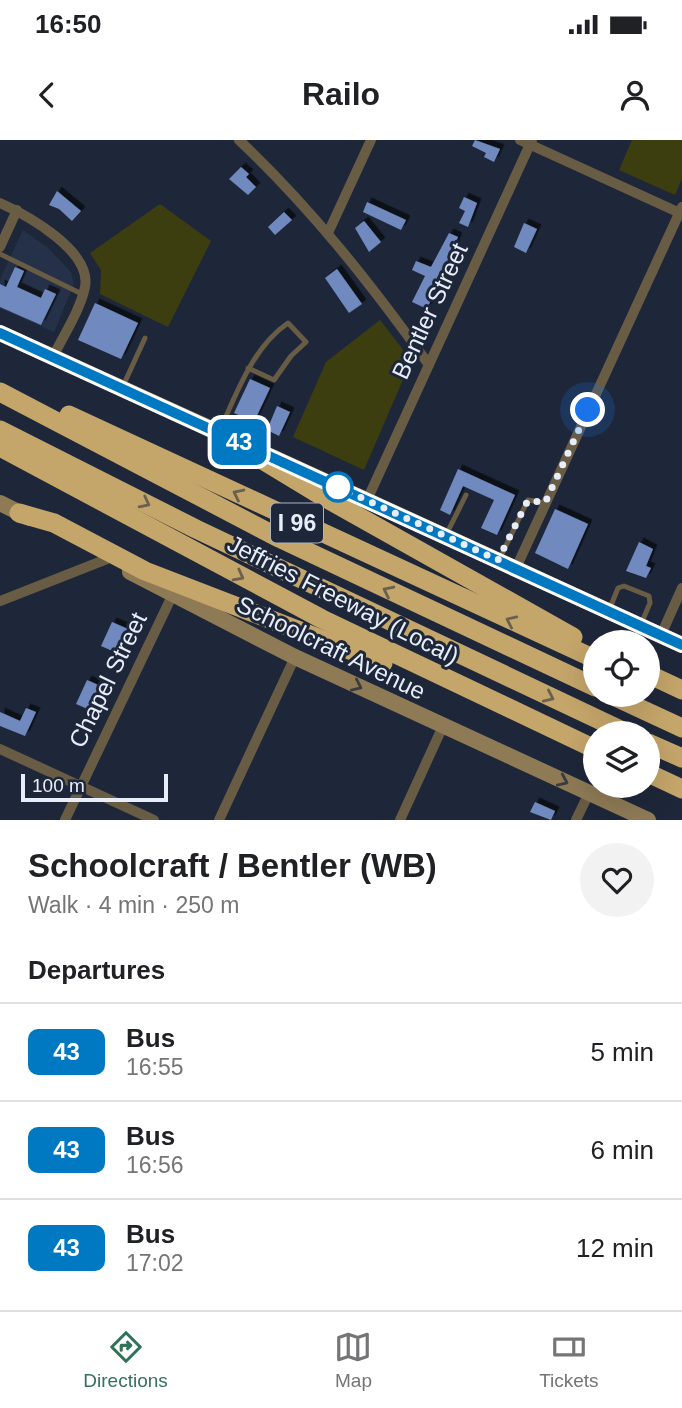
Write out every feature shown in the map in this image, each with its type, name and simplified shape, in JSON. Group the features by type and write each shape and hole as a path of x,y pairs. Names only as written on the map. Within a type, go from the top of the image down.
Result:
{"highway":[{"name":"Jeffries Freeway (Local)","path":"0,385 113,434 320,533 583,654"},
{"name":"I 96","path":"0,392 279,538 583,681"},
{"name":"I 96","path":"0,430 208,534 602,721"},
{"path":"218,433 322,496 583,642"},
{"name":"Jeffries Freeway (Local)","path":"0,447 302,609 583,744"},
{"path":"19,513 54,523 145,571 562,734"},
{"path":"660,680 682,690"},
{"path":"660,689 682,699"},
{"path":"638,707 682,727"},
{"path":"660,748 682,758"},
{"path":"660,779 682,789"}],"main road":[{"path":"0,333 682,645"},
{"name":"Schoolcraft Avenue","path":"0,503 172,596 295,657 583,790"},
{"name":"Schoolcraft Avenue","path":"600,798 648,820"}],"street":[{"path":"239,140 279,178 328,233 429,365"},
{"path":"328,233 371,140"},
{"path":"516,568 681,211 527,142"},
{"name":"Bentler Street","path":"367,500 527,142"},
{"path":"0,202 47,230 78,260 85,272 83,294 53,358"},
{"path":"0,247 16,210"},
{"path":"0,601 107,559"},
{"path":"661,635 682,588"},
{"name":"Chapel Street","path":"65,820 172,596"},
{"path":"219,820 295,657"},
{"path":"400,820 443,726"},
{"path":"0,749 154,820"},
{"path":"576,820 587,798"}],"lane":[{"path":"0,254 83,294"},
{"path":"218,433 248,368 276,331 288,323 306,342 291,356 274,380 248,368"},
{"path":"121,389 145,338"},
{"path":"445,536 466,495"},
{"path":"498,560 528,500 545,503"},
{"path":"608,611 618,588 624,586 649,596 650,603 640,625"}],"shaded area":[{"path":"632,140 682,140 682,178 675,195 619,170"},
{"path":"160,204 211,241 168,327 100,294 101,270 90,253"},
{"path":"23,230 47,247 71,272 74,284 54,332 0,308 0,279"},
{"path":"380,320 408,356 408,368 364,470 293,437 326,362"}],"building":[{"path":"475,140 500,149 494,162 484,157 486,153 472,146"},
{"path":"241,167 249,174 246,177 256,187 248,195 229,179"},
{"path":"57,191 81,211 72,221 59,209 49,205"},
{"path":"464,197 477,203 468,227 459,223 465,211 459,208"},
{"path":"367,202 406,220 401,230 363,212"},
{"path":"284,212 292,220 275,235 268,227"},
{"path":"364,221 381,242 369,252 355,228"},
{"path":"524,223 537,229 526,253 514,247"},
{"path":"449,233 458,237 427,309 412,302 425,276 412,270 416,261 431,267"},
{"path":"15,267 24,271 17,287 41,298 45,289 56,294 41,325 0,307 0,284 6,287"},
{"path":"337,269 362,304 349,313 325,278"},
{"path":"95,303 138,323 121,359 78,340"},
{"path":"250,379 270,388 254,422 234,413"},
{"path":"277,406 290,412 279,436 267,430"},
{"path":"458,469 515,495 497,535 481,528 494,500 463,486 450,515 440,510"},
{"path":"555,509 588,524 568,569 535,553"},
{"path":"639,542 653,549 646,566 651,568 646,578 626,571"},
{"path":"112,622 128,629 117,653 101,646"},
{"path":"87,680 105,688 90,710 76,704"},
{"path":"26,708 36,712 25,736 0,726 0,712 20,721"},
{"path":"535,802 555,811 551,820 530,812"}],"bus line":[{"name":"43","path":"0,333 682,645"}],"route":[{"path":"338,487 498,560 528,500 531,498 545,503 588,410"}]}
